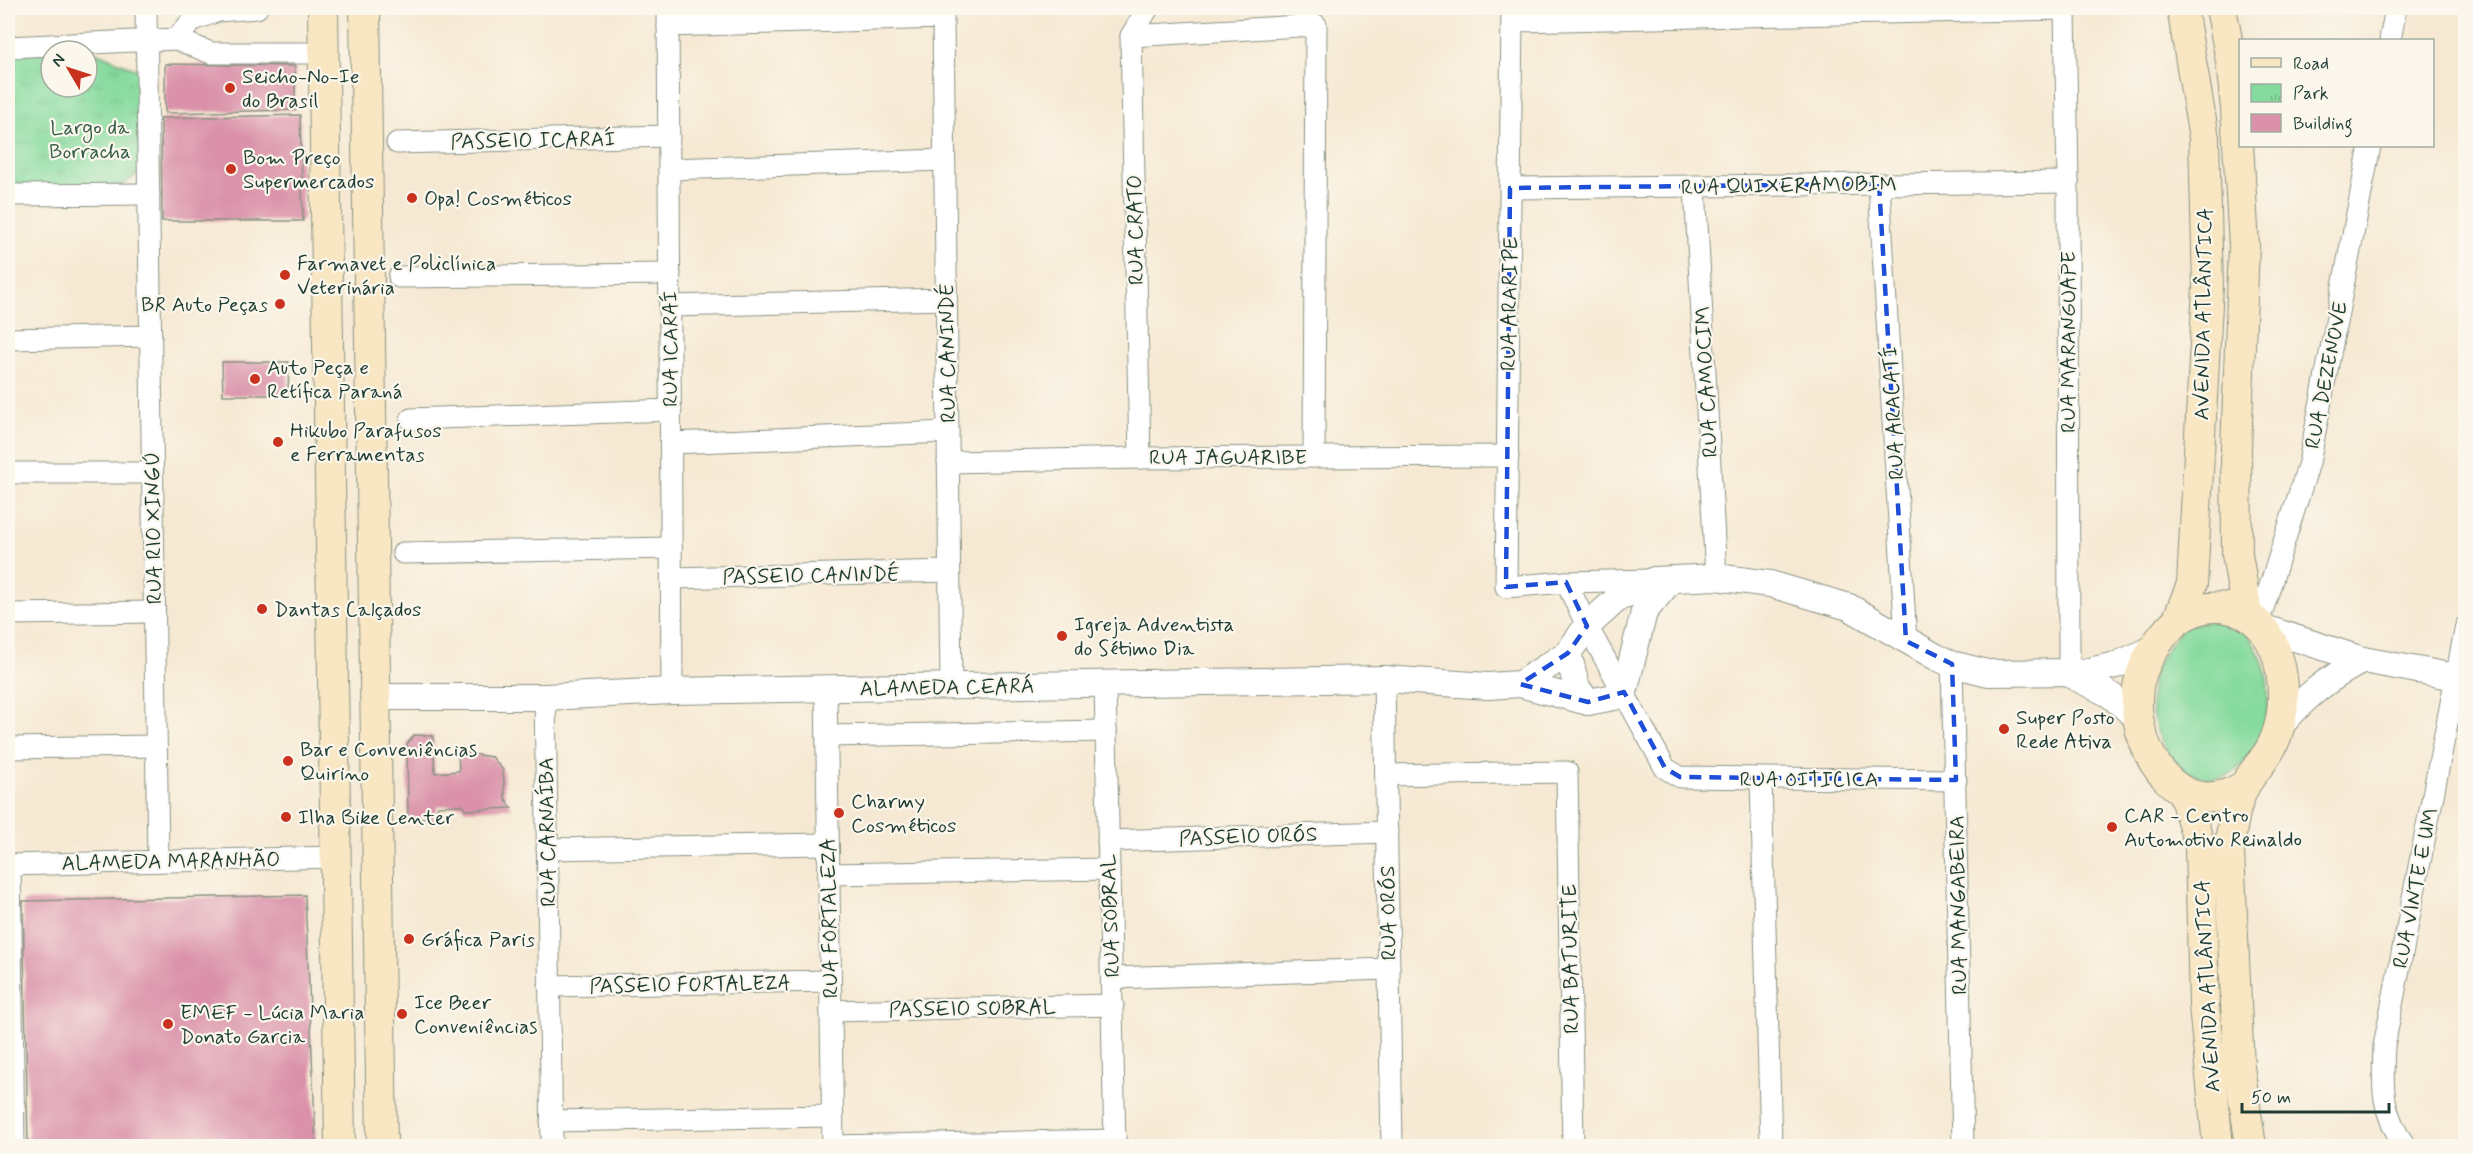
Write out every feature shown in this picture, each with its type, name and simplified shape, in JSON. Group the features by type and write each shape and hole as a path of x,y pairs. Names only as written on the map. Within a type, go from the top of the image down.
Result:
{"main road":[{"path":"323,8 340,1146"},
{"path":"365,8 382,1146"},
{"name":"AVENIDA ATLÂNTICA","path":"2182,8 2204,138 2208,286 2192,584 2178,619 2153,649 2144,666 2137,696 2138,718 2152,759 2163,774 2183,792 2199,798 2215,799 2231,794 2245,785"},
{"name":"AVENIDA ATLÂNTICA","path":"2221,8 2234,85 2244,246 2236,460 2237,554 2257,616 2274,648 2282,671 2284,696 2274,743 2245,785 2233,816 2229,851 2239,1067 2251,1146"},
{"name":"AVENIDA ATLÂNTICA","path":"2178,619 2194,610 2212,607 2230,608 2257,616"},
{"name":"AVENIDA ATLÂNTICA","path":"2183,792 2200,846 2204,1005 2218,1146"}],"street":[{"name":"RUA RIO XINGÚ","path":"146,8 158,861"},
{"path":"176,39 193,20 218,11 257,8"},
{"path":"1131,36 1148,8"},
{"path":"2390,39 2396,8"},
{"name":"RUA MARANGUAPE","path":"1512,14 2065,9 2068,182 2069,674"},
{"name":"RUA ARARIPE","path":"1512,14 1506,587 1566,582"},
{"name":"RUA CANINDÉ","path":"668,17 942,18 951,687"},
{"name":"RUA ICARAÍ","path":"668,17 672,691"},
{"path":"1131,36 1316,25 1314,457"},
{"name":"RUA CRATO","path":"1131,36 1140,458"},
{"path":"8,47 176,39 211,53 324,53"},
{"name":"PASSEIO ICARAÍ","path":"397,143 669,136"},
{"name":"RUA DEZENOVE","path":"2257,616 2309,463 2370,147"},
{"path":"669,169 944,160"},
{"name":"RUA QUIXERAMOBIM","path":"1510,188 2068,182"},
{"name":"RUA ARACATÍ","path":"1879,184 1906,641"},
{"name":"RUA CAMOCIM","path":"1695,187 1716,577"},
{"path":"8,195 148,194"},
{"path":"399,277 670,274"},
{"path":"670,306 946,299"},
{"path":"8,339 151,336"},
{"path":"411,419 671,410"},
{"path":"671,442 948,432"},
{"name":"RUA JAGUARIBE","path":"948,462 1140,458 1508,456"},
{"path":"8,473 152,473"},
{"path":"403,553 672,548"},
{"name":"PASSEIO CANINDÉ","path":"672,578 950,571"},
{"path":"1624,692 1587,626 1566,582 1716,577 1770,584 1849,607 1906,641 1952,664 1988,673 2069,674 2116,665 2153,649"},
{"path":"1520,684 1568,653 1587,626 1617,599 1662,580"},
{"path":"1520,684 1588,702 1614,697 1624,692 1644,612 1662,580"},
{"path":"8,614 154,612"},
{"path":"2257,616 2362,660 2461,678"},
{"name":"RUA VINTE E UM","path":"2405,1146 2394,1131 2382,1090 2384,1046 2461,678 2466,626"},
{"path":"1568,653 1577,688 1588,702"},
{"path":"2279,727 2307,696 2330,677 2362,660"},
{"name":"RUA MANGABEIRA","path":"1952,664 1963,1146"},
{"path":"2069,674 2109,694 2138,718"},
{"name":"ALAMEDA CEARÁ","path":"375,697 545,696 672,691 1384,680 1488,686 1520,684"},
{"name":"RUA ORÓS","path":"1384,680 1392,1146"},
{"name":"RUA SOBRAL","path":"1105,685 1115,1143"},
{"name":"RUA FORTALEZA","path":"826,690 832,1146"},
{"name":"RUA OITICICA","path":"1624,692 1665,768 1680,777 1761,780 1956,780"},
{"name":"RUA CARNAÍBA","path":"545,696 552,1146"},
{"path":"826,736 1106,731"},
{"path":"8,748 156,746"},
{"name":"RUA BATURITE","path":"1386,775 1567,772 1573,1146"},
{"path":"1761,780 1771,1146"},
{"name":"PASSEIO ORÓS","path":"1108,841 1387,832"},
{"path":"547,849 828,844"},
{"name":"ALAMEDA MARANHÃO","path":"9,865 335,857"},
{"path":"9,865 14,1146"},
{"path":"829,874 1109,869"},
{"path":"1112,978 1389,969"},
{"name":"PASSEIO FORTALEZA","path":"549,986 830,981"},
{"name":"PASSEIO SOBRAL","path":"831,1011 1113,1005"},
{"path":"551,1121 832,1116"},
{"path":"832,1146 1115,1143"}],"highlighted area":[{"path":"1879,184 1906,641 1952,664 1956,780 1680,777 1665,768 1624,692 1588,702 1520,684 1568,653 1587,626 1566,582 1506,587 1510,188"}],"green space":[{"name":"Largo da Borracha","path":"39,53 39,99 99,99 99,54 140,71 144,169 116,190 8,189 8,54"},
{"path":"2225,619 2245,632 2258,653 2268,685 2266,719 2254,751 2243,764 2234,772 2223,777 2201,777 2188,772 2177,763 2161,739 2152,712 2152,682 2156,668 2164,654 2183,628 2199,622"}],"building":[{"path":"699,8 944,8 944,11 699,11"},
{"name":"Seicho-No-Ie do Brasil","path":"165,64 295,66 295,110 165,113"},
{"name":"Bom Preço Supermercados","path":"300,115 303,221 162,221 161,118"},
{"name":"Auto Peça e Retífica Paraná","path":"222,362 289,362 288,395 223,395"},
{"path":"414,735 433,736 435,773 459,771 458,752 492,757 503,770 505,798 512,808 466,810 462,805 438,806 434,818 408,818 407,744"},
{"name":"EMEF - Lúcia Maria Donato Garcia","path":"305,895 316,1146 28,1146 23,901"}],"place":[{"name":"Seicho-No-Ie do Brasil","path":"230,88"},
{"name":"Bom Preço Supermercados","path":"231,169"},
{"name":"Opa! Cosméticos","path":"412,198"},
{"name":"Farmavet e Policlínica Veterinária","path":"285,275"},
{"name":"BR Auto Peças","path":"280,304"},
{"name":"Auto Peça e Retífica Paraná","path":"255,379"},
{"name":"Hikubo Parafusos e Ferramentas","path":"278,442"},
{"name":"Dantas Calçados","path":"262,609"},
{"name":"Igreja Adventista do Sétimo Dia","path":"1062,636"},
{"name":"Super Posto Rede Ativa","path":"2004,729"},
{"name":"Bar e Conveniências Quirino","path":"288,761"},
{"name":"Charmy Cosméticos","path":"839,813"},
{"name":"Ilha Bike Center","path":"286,817"},
{"name":"CAR - Centro Automotivo Reinaldo","path":"2112,827"},
{"name":"Gráfica Paris","path":"409,939"},
{"name":"Ice Beer Conveniências","path":"402,1014"},
{"name":"EMEF - Lúcia Maria Donato Garcia","path":"168,1024"}]}
